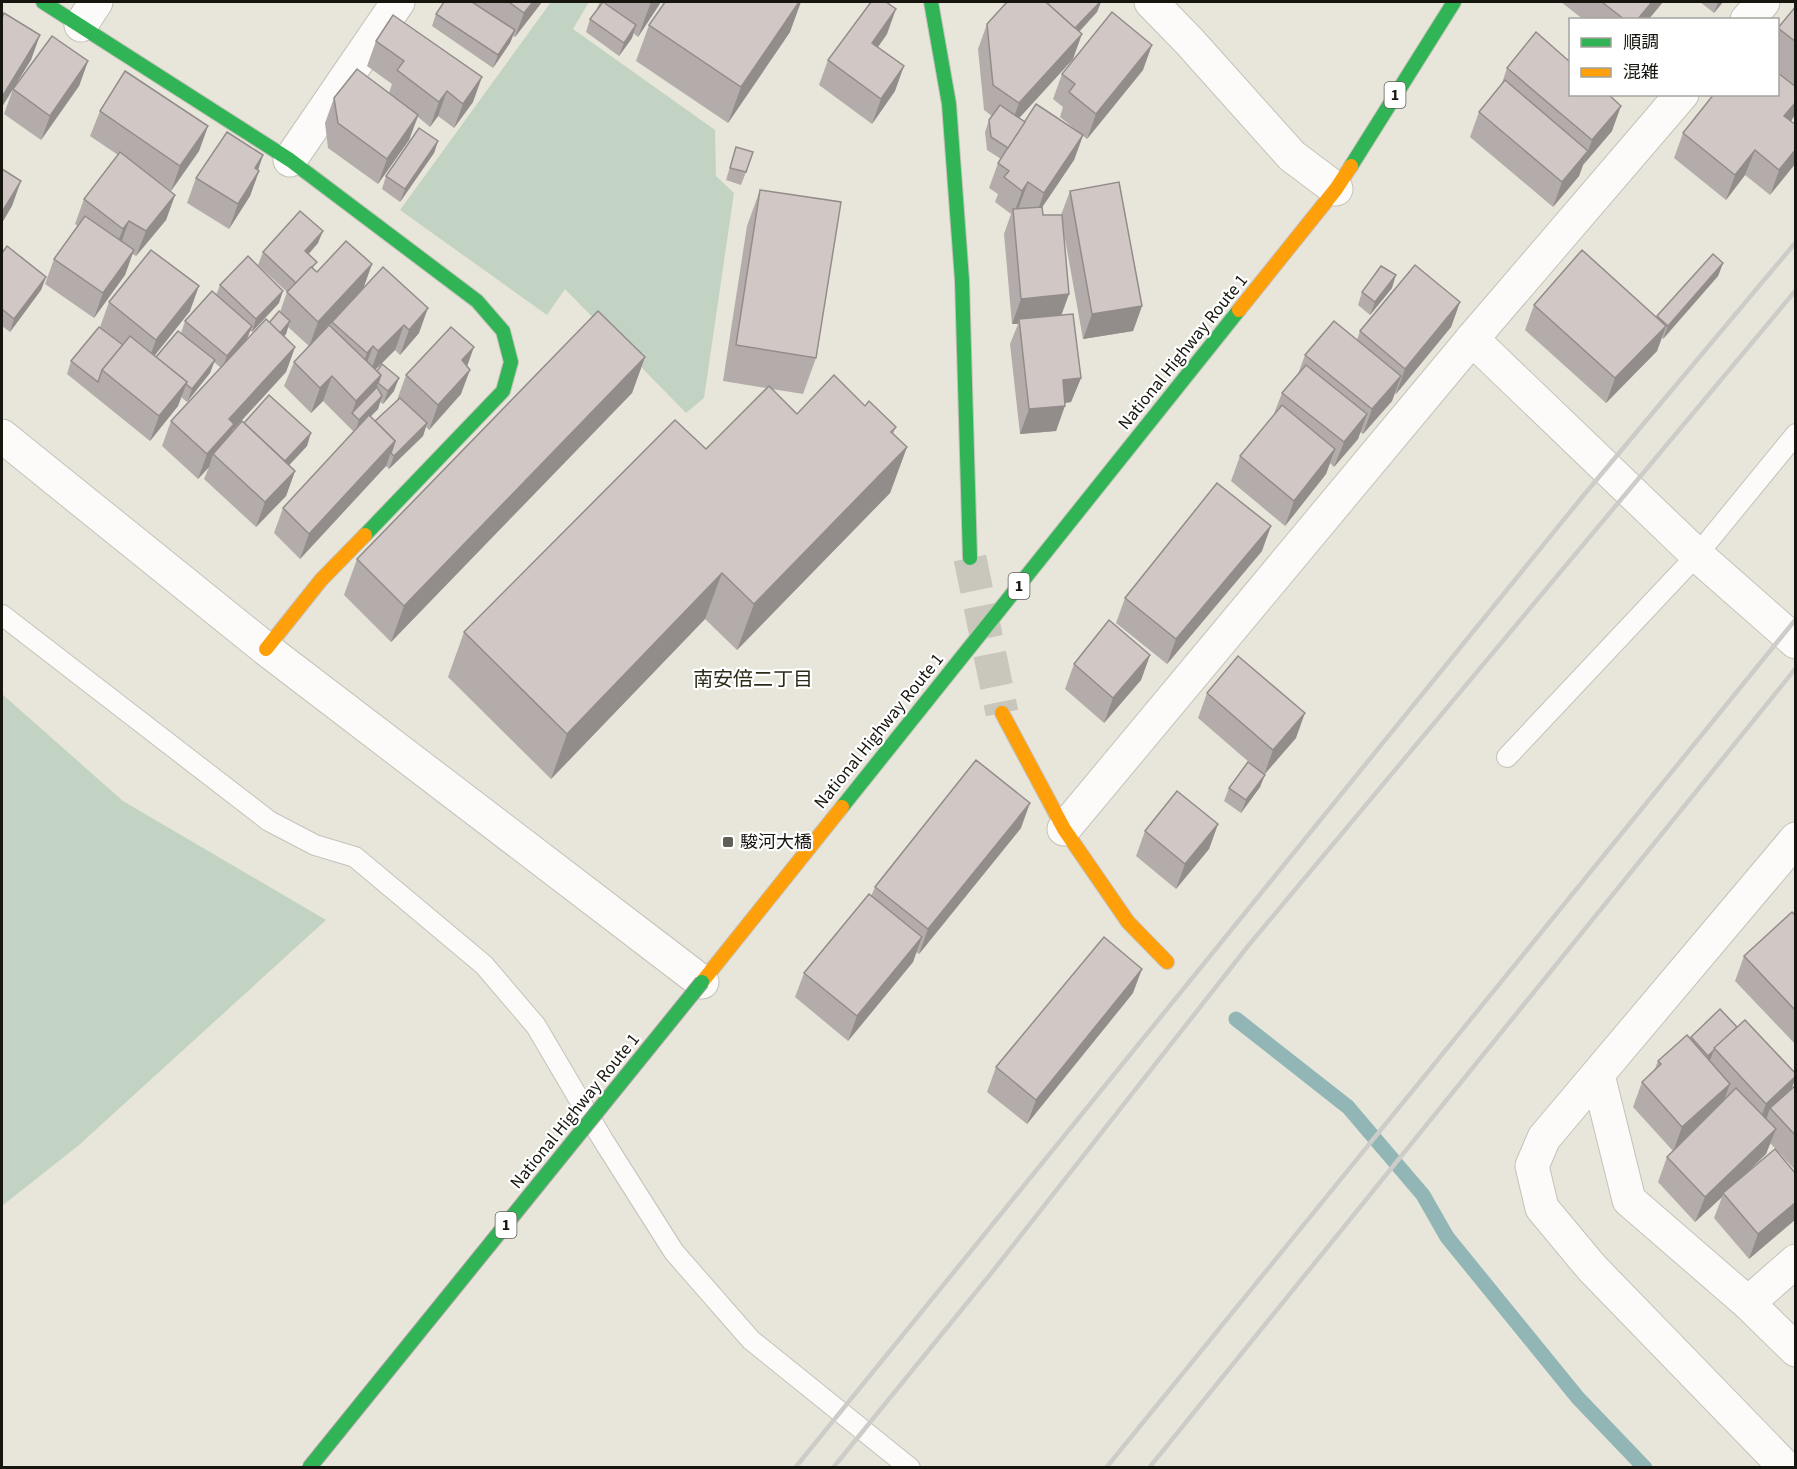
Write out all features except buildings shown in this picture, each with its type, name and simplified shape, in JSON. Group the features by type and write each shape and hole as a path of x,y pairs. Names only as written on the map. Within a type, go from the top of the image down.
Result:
{"main road":[{"path":"43,2 88,13 290,160 477,301 503,331 511,363 503,391 321,580 266,649"},
{"path":"931,2 949,104 961,268 970,558"},
{"name":"National Highway Route 1","path":"309,1467 702,982 1336,189 1454,2"},
{"path":"1002,713 1064,829 1128,922 1167,962"}],"street":[{"path":"290,160 398,2"},
{"path":"1150,2 1189,41 1292,156 1336,189"},
{"path":"1749,18 1762,2"},
{"path":"1064,829 1472,339 1680,96"},
{"path":"1472,339 1697,555 1796,642"},
{"path":"2,436 266,649 702,982"},
{"path":"1786,1467 1592,1268 1542,1208 1532,1166 1544,1138 1796,838"},
{"path":"1598,1075 1629,1200 1748,1303 1796,1350"},
{"path":"1748,1303 1796,1261"}],"lane":[{"path":"1508,757 1697,555 1796,434"},
{"path":"2,615 269,821 315,845 355,857 484,965 536,1026 603,1140 674,1252 751,1340 910,1467"}],"green space":[{"path":"551,2 589,2 573,29 715,130 716,176 734,193 704,398 686,413 565,289 547,315 400,210"},
{"path":"2,694 123,801 326,920 79,1145 2,1206"}],"waterway":[{"path":"1236,1019 1348,1107 1423,1195 1447,1237 1578,1398 1645,1468"}],"tunnel":[{"path":"970,558 1002,713"}],"railway":[{"path":"795,1468 1583,496 1796,242"},
{"path":"833,1468 993,1271 1248,946 1796,290"},
{"path":"1106,1468 1796,619"},
{"path":"1149,1468 1796,668"}],"traffic: fast":[{"path":"43,2 290,160 477,301 503,331 511,362 503,391 365,535"},
{"path":"931,2 949,104 962,280 970,558"},
{"path":"1351,166 1454,2"},
{"path":"842,807 1239,310"},
{"path":"309,1468 702,982"}],"traffic: slow":[{"path":"1239,310 1336,189 1351,166"},
{"path":"266,649 321,580 365,535"},
{"path":"1002,713 1064,829 1128,922 1167,962"},
{"path":"702,982 842,807"}],"place":[{"name":"駿河大橋","path":"728,842"}],"district":[{"name":"南安倍二丁目","path":"753,680"}]}
